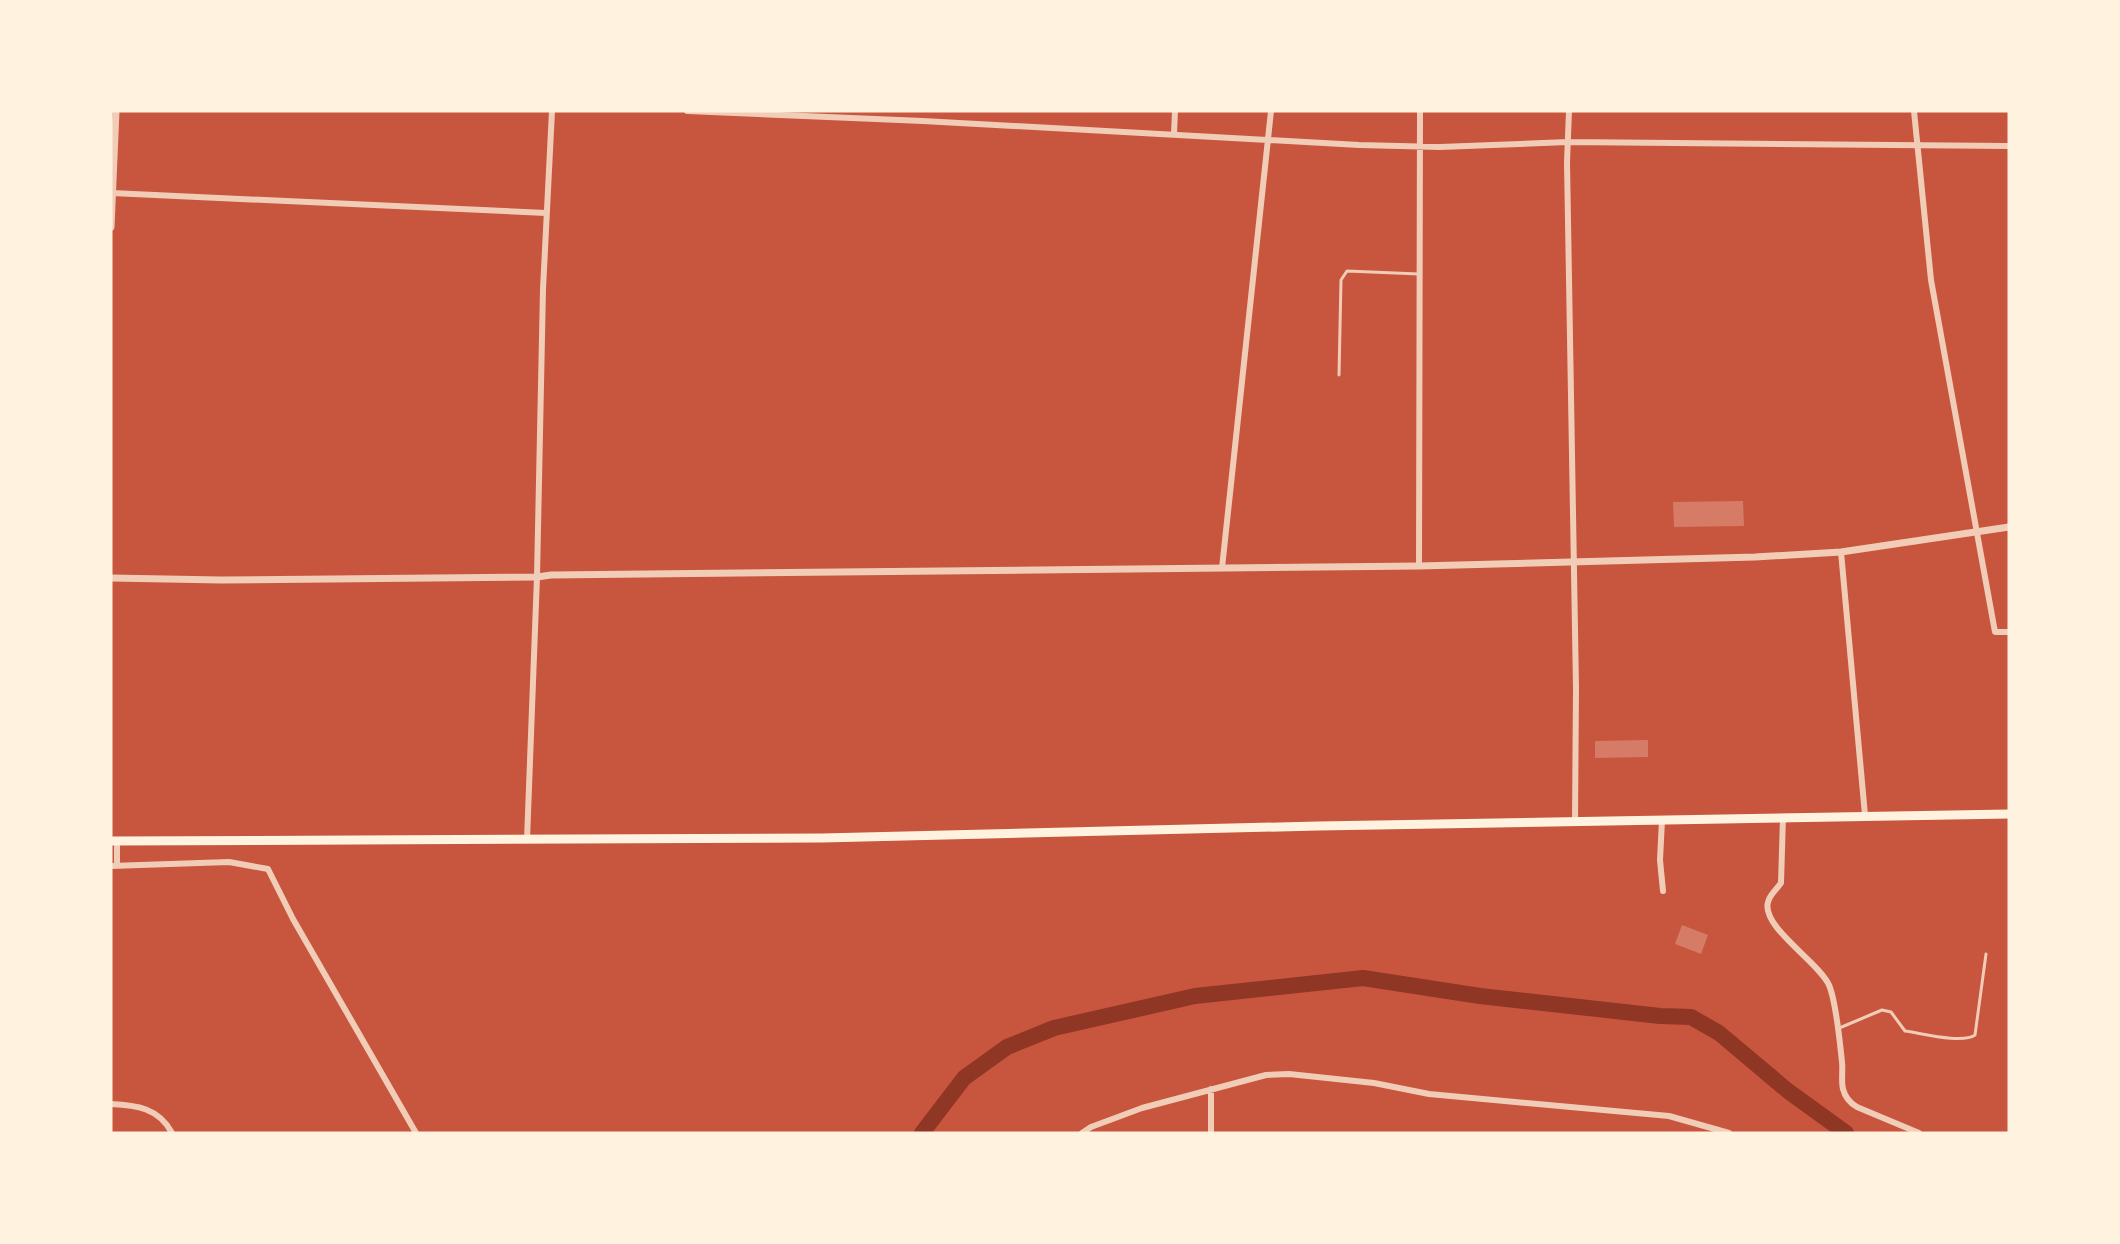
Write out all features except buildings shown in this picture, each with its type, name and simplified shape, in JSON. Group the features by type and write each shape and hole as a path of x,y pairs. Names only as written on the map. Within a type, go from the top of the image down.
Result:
{"highway":[{"path":"114,842 822,838 1865,815 2009,814"}],"street":[{"path":"111,227 116,111"},
{"path":"527,840 537,577 538,436 552,111"},
{"path":"687,111 1420,146 1568,142 2009,146"},
{"path":"923,121 924,111"},
{"path":"1174,134 1175,111"},
{"path":"1222,568 1271,111"},
{"path":"1419,566 1420,111"},
{"path":"1569,111 1575,822"},
{"path":"1914,111 1931,280 1976,532 1995,632 2009,632"},
{"path":"112,193 546,213"},
{"path":"111,578 220,580 537,577 551,575 1574,563 1841,552 2009,527"},
{"path":"1841,552 1865,815"},
{"path":"1783,817 1781,884 1768,901 1768,909 1775,925 1816,968 1829,986 1842,1064 1842,1089 1848,1100 1857,1107 1919,1133"},
{"path":"1662,820 1660,860 1663,891"},
{"path":"114,842 114,866 230,862 268,869 293,919 417,1133"},
{"path":"1082,1133 1091,1127 1142,1108 1266,1075 1290,1074 1374,1083 1429,1094 1670,1116 1729,1133"},
{"path":"1211,1089 1211,1133"},
{"path":"111,1104 128,1104 146,1109 163,1120 172,1133"}],"lane":[{"path":"1339,375 1341,280 1345,273 1347,271 1419,274"},
{"path":"1837,1029 1882,1010 1891,1012 1905,1031 1959,1039 1971,1038 1975,1035 1986,954"}],"waterway":[{"path":"922,1133 964,1078 1007,1047 1054,1028 1195,996 1363,978 1480,996 1660,1016 1691,1017 1719,1033 1788,1091 1846,1133"}]}
